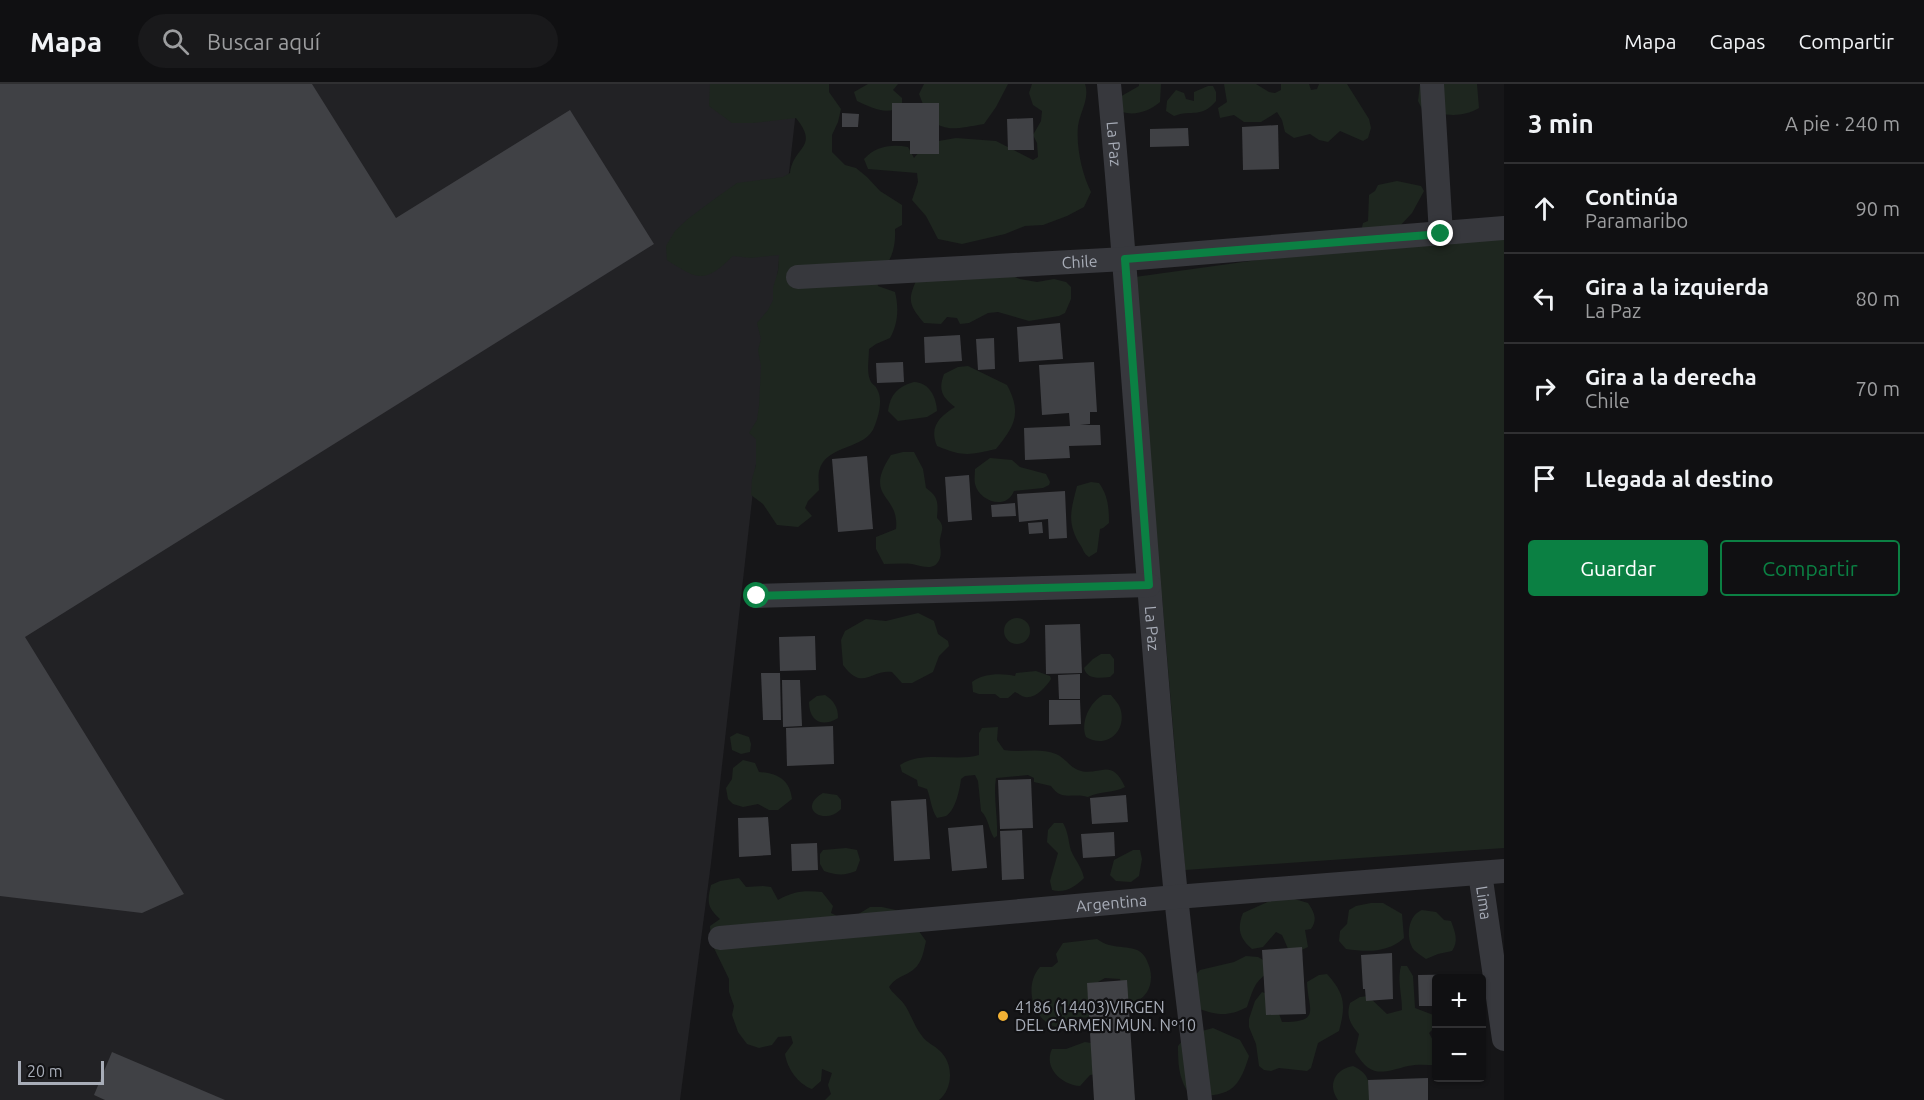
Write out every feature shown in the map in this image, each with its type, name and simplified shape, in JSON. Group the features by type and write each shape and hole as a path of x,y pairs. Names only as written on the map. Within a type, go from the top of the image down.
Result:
{"street":[{"name":"La Paz","path":"1109,84 1176,897 1200,1100"},
{"path":"1432,84 1441,234"},
{"name":"Chile","path":"798,278 1125,259 1504,228"},
{"path":"757,596 1149,585"},
{"name":"Argentina","path":"720,938 1176,897 1504,871"},
{"name":"Lima","path":"1480,873 1504,1040"}],"shaded area":[{"path":"0,84 799,84 711,863 680,1100 0,1100"},
{"path":"710,84 829,84 829,92 841,109 832,135 832,152 845,165 856,168 880,191 902,205 902,225 895,229 895,243 891,255 876,276 878,286 895,292 897,310 895,327 890,338 869,349 869,374 880,397 876,421 871,433 864,439 838,451 823,462 819,471 819,490 808,501 805,508 812,516 798,527 777,525 763,504 751,495 756,465 756,439 749,433 757,420 761,366 758,350 761,339 757,323 773,300 779,255 751,258 733,256 715,271 702,276 687,272 667,260 666,246 675,231 689,218 737,183 783,177 790,173 792,164 803,147 806,135 796,118 732,123 709,106"},
{"path":"868,84 898,84 893,90 902,98 902,106 885,111 857,101 854,92"},
{"path":"924,84 1008,84 984,124 950,128 936,123 924,107 919,94"},
{"path":"1032,84 1085,84 1086,100 1078,126 1078,143 1082,169 1091,192 1084,207 1067,216 1043,225 1025,226 1005,234 962,244 938,239 926,216 912,200 918,182 917,173 868,169 864,159 879,149 890,146 908,147 914,158 927,143 956,138 996,141 1033,160 1038,157 1037,143 1033,135 1041,121 1042,111 1033,105 1029,93"},
{"path":"1139,84 1161,84 1160,102 1141,112 1120,111 1118,98"},
{"path":"1224,84 1256,84 1275,93 1281,90 1281,84 1309,84 1311,90 1317,89 1319,84 1347,84 1369,119 1371,128 1368,138 1363,141 1340,131 1328,142 1319,140 1310,134 1294,138 1285,132 1277,112 1261,122 1244,122 1234,115 1220,118 1218,108 1227,102"},
{"path":"1420,84 1477,84 1479,108 1458,115 1422,109 1418,101"},
{"path":"1213,86 1216,101 1206,110 1174,116 1166,111 1167,101 1176,90 1184,93 1186,99 1194,101 1194,92"},
{"path":"1397,181 1421,186 1424,191 1412,213 1397,229 1363,232 1363,223 1368,221 1369,195 1378,185"},
{"path":"1504,226 1504,848 1185,870 1162,597 1156,587 1135,277"},
{"path":"1006,274 1037,282 1054,279 1066,282 1071,287 1071,299 1065,313 1029,321 998,312 988,313 969,323 960,324 957,318 947,317 941,324 924,323 911,302 917,279"},
{"path":"968,366 1007,385 1012,395 1015,411 1012,426 996,449 966,454 937,446 934,433 940,419 955,407 942,393 941,384 944,374 958,367"},
{"path":"914,382 928,388 937,411 927,417 898,421 888,411 891,400 899,389"},
{"path":"914,452 923,469 926,488 937,501 937,518 942,528 941,555 932,567 884,564 876,549 876,537 896,529 893,508 881,488 880,480 883,469 891,455"},
{"path":"990,458 1012,460 1020,467 1046,474 1049,485 1043,488 1014,491 1005,501 987,499 977,490 975,469"},
{"path":"1091,482 1099,483 1104,492 1109,523 1100,529 1097,552 1089,557 1076,538 1071,516 1077,486"},
{"path":"918,613 934,621 938,634 948,641 949,646 939,656 933,672 912,683 902,683 892,672 878,673 867,678 856,677 843,665 841,640 845,631 866,619 886,621"},
{"path":"1017,618 1026,622 1030,631 1026,640 1017,644 1008,640 1004,631 1008,622"},
{"path":"1101,654 1110,654 1114,659 1114,673 1110,677 1098,678 1088,675 1084,668"},
{"path":"1036,671 1050,676 1051,679 1033,696 1025,697 1015,692 1008,698 1000,698 995,694 973,692 972,682 987,675 1015,676 1016,673"},
{"path":"825,695 835,705 838,718 822,722 811,714 809,702 817,696"},
{"path":"1103,695 1111,695 1121,711 1122,719 1117,732 1112,737 1107,740 1093,740 1086,737 1085,719 1090,707"},
{"path":"998,727 997,740 1004,750 1050,752 1059,755 1078,770 1092,772 1109,770 1120,777 1125,787 1088,797 1067,796 1059,794 1051,786 1034,782 1034,778 1028,775 996,778 997,836 994,838 986,817 981,811 978,781 975,775 965,776 961,779 957,799 952,809 946,816 937,818 927,789 918,786 917,780 902,772 900,765 918,758 979,755 979,733 982,728"},
{"path":"737,733 749,737 750,752 741,754 732,750 730,737"},
{"path":"743,760 755,763 759,772 772,774 786,782 792,799 778,810 769,810 758,804 743,807 733,804 728,799 726,788 732,779 733,768"},
{"path":"823,793 837,795 841,800 841,809 835,814 821,816 813,810 812,805 815,799"},
{"path":"1054,823 1063,823 1071,851 1084,878 1074,886 1061,891 1052,890 1050,881 1058,853 1047,842 1048,830"},
{"path":"846,848 857,850 860,860 856,871 840,874 824,871 820,864 820,854 823,850"},
{"path":"1133,850 1140,850 1142,859 1139,876 1131,882 1116,881 1110,875 1114,860"},
{"path":"739,878 746,887 771,887 778,900 799,892 822,892 833,906 831,913 847,921 870,907 882,907 900,911 916,927 926,941 921,960 914,969 895,980 889,987 904,1004 922,1036 945,1056 950,1076 947,1090 939,1100 825,1100 831,1094 828,1085 832,1073 822,1069 821,1081 812,1089 802,1083 794,1075 786,1059 785,1054 793,1043 791,1036 778,1037 772,1045 759,1048 747,1044 738,1032 732,1015 734,1006 729,992 729,979 711,942 710,926 720,919 710,907 711,885"},
{"path":"1291,898 1308,903 1313,913 1315,919 1313,925 1311,929 1305,930 1308,947 1297,952 1289,951 1282,935 1276,932 1263,947 1252,949 1244,941 1240,932 1243,913 1272,900"},
{"path":"1371,903 1383,903 1402,914 1404,938 1384,949 1362,951 1346,949 1339,941 1340,931 1347,924 1349,910"},
{"path":"1422,910 1436,912 1444,920 1451,921 1456,940 1452,951 1426,959 1414,950 1409,939 1409,927 1417,913"},
{"path":"1097,939 1109,945 1135,949 1144,955 1151,972 1148,990 1138,1001 1127,1003 1120,979 1105,978 1098,982 1094,1018 1073,1017 1062,1028 1052,1026 1038,1013 1034,1004 1032,985 1035,975 1040,967 1052,967 1058,962 1056,954 1063,943"},
{"path":"1246,956 1258,957 1268,963 1267,974 1256,984 1247,1007 1223,1014 1199,1009 1193,978 1200,970 1234,962"},
{"path":"1401,966 1407,966 1413,976 1415,1008 1432,1014 1432,1030 1429,1033 1432,1039 1432,1065 1408,1066 1384,1072 1372,1070 1355,1052 1359,1034 1350,1020 1348,1012 1350,1003 1360,997 1368,996 1387,1014 1402,1010"},
{"path":"1327,974 1341,994 1343,1014 1339,1031 1318,1043 1311,1068 1307,1071 1279,1068 1271,1071 1264,1070 1259,1066 1256,1044 1249,1027 1255,1001 1262,992 1273,1000 1282,1022 1303,1020 1310,1013 1307,982 1319,975"},
{"path":"1213,1028 1240,1040 1249,1056 1240,1078 1229,1090 1214,1095 1191,1096 1180,1073 1178,1046 1187,1035"},
{"path":"1085,1042 1097,1044 1097,1074 1090,1075 1080,1086 1073,1085 1061,1079 1052,1069 1050,1056 1052,1049 1066,1049"},
{"path":"1353,1066 1363,1072 1368,1080 1369,1100 1338,1100 1335,1094 1333,1083 1337,1074"}],"building":[{"path":"0,84 312,84 396,218 570,110 654,244 25,637 184,894 142,913 0,896"},
{"path":"892,103 939,103 939,154 910,154 910,141 892,141"},
{"path":"842,113 859,114 858,127 842,127"},
{"path":"1033,118 1034,150 1008,150 1007,119"},
{"path":"1278,125 1279,169 1243,170 1242,127"},
{"path":"1188,128 1189,146 1150,147 1150,129"},
{"path":"1060,323 1063,359 1019,362 1017,327"},
{"path":"960,335 962,361 925,363 924,337"},
{"path":"994,338 995,369 978,370 976,339"},
{"path":"903,362 904,382 877,383 876,363"},
{"path":"1094,362 1097,412 1090,412 1090,424 1080,425 1100,425 1101,445 1069,446 1070,458 1025,460 1024,428 1070,426 1069,413 1042,415 1039,365"},
{"path":"867,456 873,529 838,532 832,459"},
{"path":"969,475 972,520 948,522 945,477"},
{"path":"1065,491 1067,538 1049,539 1048,519 1019,522 1017,494"},
{"path":"1015,503 1016,516 992,517 991,505"},
{"path":"1042,522 1043,533 1029,534 1028,523"},
{"path":"1080,624 1082,673 1046,674 1045,625"},
{"path":"815,636 816,670 780,671 779,637"},
{"path":"761,673 780,673 781,720 763,720"},
{"path":"1080,674 1080,699 1059,699 1058,675"},
{"path":"782,680 800,680 802,726 783,727"},
{"path":"1049,700 1080,700 1081,724 1049,725"},
{"path":"833,726 834,764 787,766 786,728"},
{"path":"1031,779 1033,828 1000,829 998,780"},
{"path":"1126,795 1128,822 1092,824 1090,798"},
{"path":"926,799 930,859 894,861 891,801"},
{"path":"768,817 771,855 739,857 738,818"},
{"path":"983,825 987,868 952,871 948,828"},
{"path":"1022,830 1024,879 1002,880 1000,831"},
{"path":"1114,832 1115,856 1083,858 1081,834"},
{"path":"817,843 818,870 792,871 791,844"},
{"path":"1302,947 1306,1014 1266,1015 1262,950"},
{"path":"1392,953 1393,999 1366,1001 1361,955"},
{"path":"1418,975 1432,975 1432,1006 1419,1006"},
{"path":"1127,980 1135,1100 1094,1100 1087,983"},
{"path":"112,1052 225,1100 105,1100 94,1095"},
{"path":"1428,1078 1428,1100 1369,1100 1368,1080"}],"place":[{"name":"4186 (14403)VIRGEN DEL CARMEN MUN. Nº10","path":"1003,1016"}],"route":[{"path":"757,596 1149,585 1125,259 1441,234"}]}
